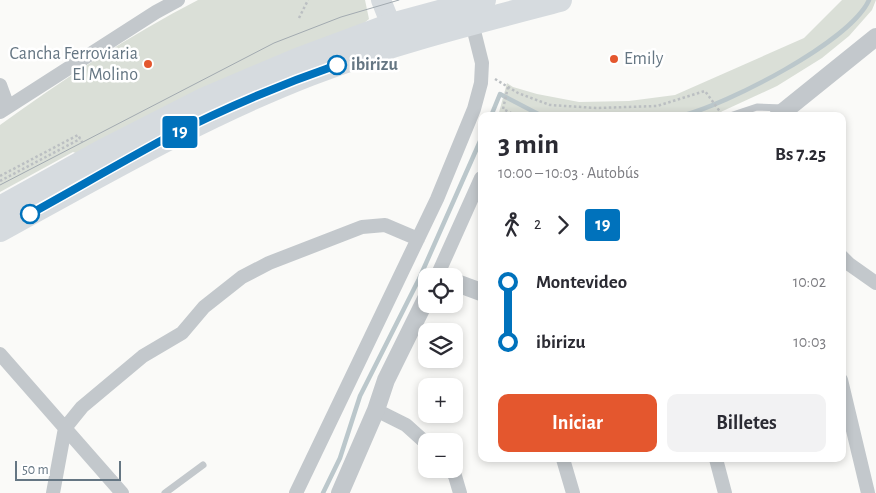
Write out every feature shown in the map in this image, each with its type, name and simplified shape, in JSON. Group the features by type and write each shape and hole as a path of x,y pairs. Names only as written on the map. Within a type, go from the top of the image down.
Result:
{"highway":[{"path":"0,208 101,152 205,99 297,60 391,25 484,0"},
{"path":"0,230 167,138 310,74 397,44 560,0"}],"main road":[{"path":"381,0 391,25"}],"street":[{"path":"0,85 4,110 156,12 178,0"},
{"path":"296,493 437,199 474,109 481,83 482,63 472,24"},
{"path":"787,112 876,37"},
{"path":"442,268 478,185"},
{"path":"53,493 65,428 82,406 142,356 182,333 204,307 242,277 269,263 362,227 385,225 418,239"},
{"path":"846,263 876,283"},
{"path":"463,285 478,291"},
{"path":"340,493 376,410 386,380 419,313"},
{"path":"0,354 122,493"},
{"path":"846,401 868,493"},
{"path":"376,410 406,425 418,436"},
{"path":"565,462 573,493"},
{"path":"717,462 725,493"},
{"path":"456,478 460,493"}],"lane":[{"path":"742,112 757,107 777,112"},
{"path":"166,493 203,465"}],"path":[{"path":"299,18 308,0"},
{"path":"481,70 518,93 550,105 597,108 657,106 705,92 718,109"},
{"path":"508,87 503,109 509,112"},
{"path":"0,176 78,135 82,143"},
{"path":"0,181 80,139"}],"shaded area":[{"path":"198,0 365,0 369,19 363,24 81,155 73,152 0,192 0,125 97,59 147,28"},
{"path":"842,0 876,0 872,10 849,36 822,58 777,86 721,112 499,112 507,83 513,87 537,94 579,102 629,101 675,95 804,38"}],"waterway":[{"path":"694,112 727,99 785,70 838,34 857,17 869,0"},
{"path":"493,112 500,94 534,112"},
{"path":"323,493 340,458 360,396 419,279 478,146"}],"tram line":[{"path":"0,185 274,43 341,17 399,0"}],"bus line":[{"name":"19","path":"30,214 167,138 310,74 337,65"}],"place":[{"name":"Emily","path":"614,59"},
{"name":"Cancha Ferroviaria El Molino","path":"148,64"},
{"name":"ibirizu","path":"337,65"}]}
